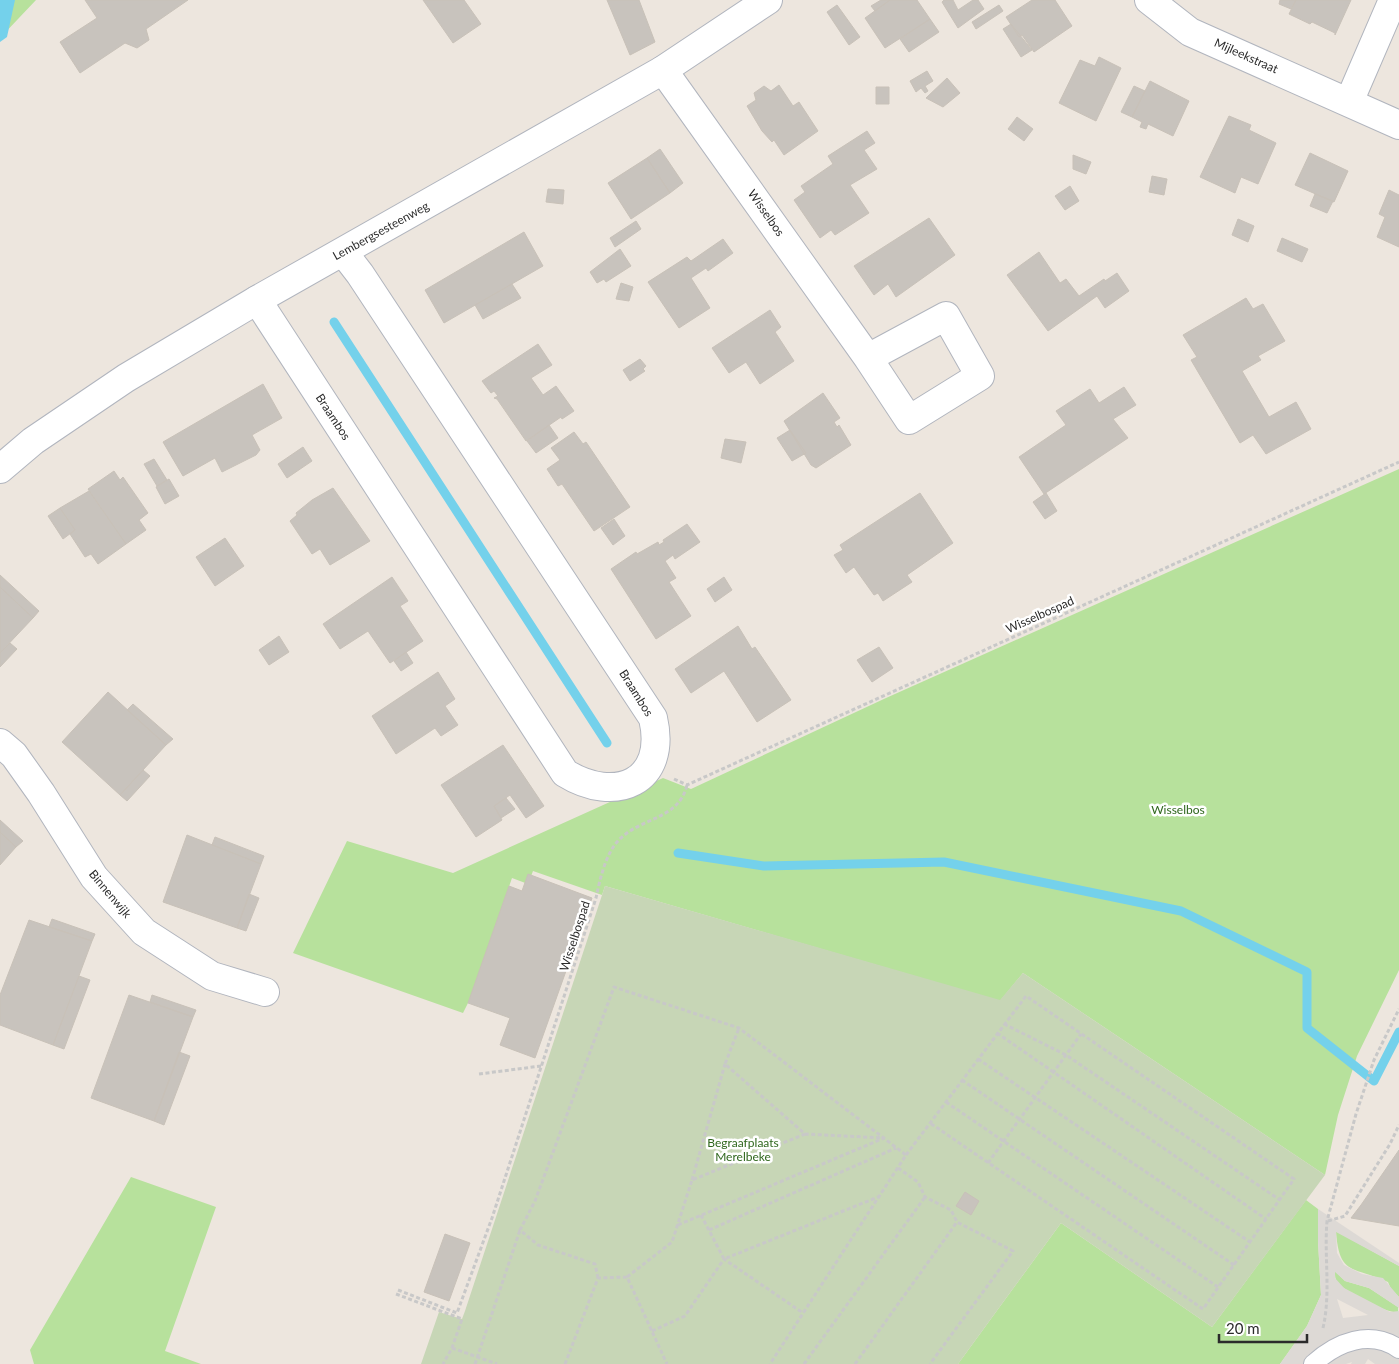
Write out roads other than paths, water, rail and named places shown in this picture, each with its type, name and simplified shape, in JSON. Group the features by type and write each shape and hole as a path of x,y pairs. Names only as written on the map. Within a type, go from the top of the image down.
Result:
{"street":[{"name":"Lembergsesteenweg","path":"0,469 33,441 126,378 257,300 663,70 768,0"},
{"name":"Mijleekstraat","path":"1149,0 1190,32 1399,125"},
{"path":"1349,102 1393,0"},
{"name":"Wisselbos","path":"663,70 868,358"},
{"name":"Braambos","path":"257,300 565,773 582,783 607,789 632,782 642,775 650,765 655,750 656,732 653,718 360,274 343,252"},
{"name":"Binnenwijk","path":"0,743 14,755 41,793 94,877 144,932 212,976 264,992"}],"lane":[{"path":"1313,1364 1340,1344 1361,1340 1388,1341 1399,1349"}],"water":[{"path":"0,0 15,0 7,37 0,42"}],"waterway":[{"path":"334,322 607,743"},
{"path":"678,853 764,866 944,862 1181,911 1307,972 1307,1028 1374,1081 1399,1032"}],"park label":[{"name":"Begraafplaats Merelbeke","path":"743,1150"}]}
